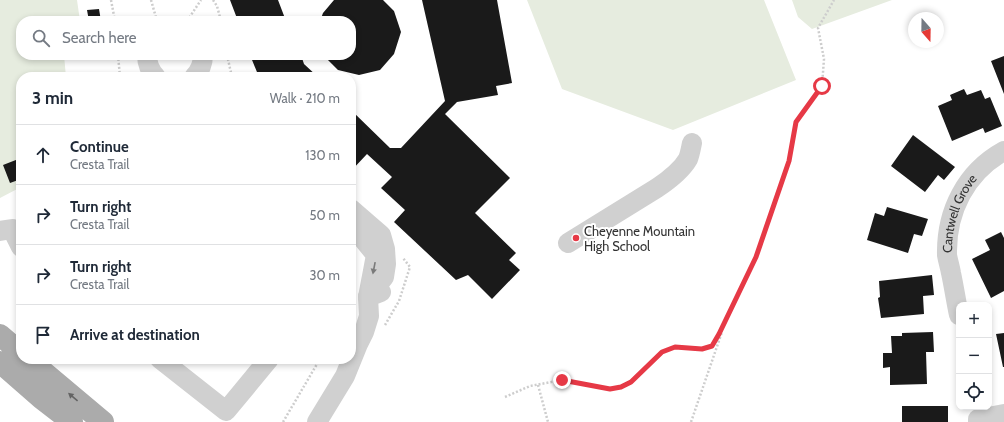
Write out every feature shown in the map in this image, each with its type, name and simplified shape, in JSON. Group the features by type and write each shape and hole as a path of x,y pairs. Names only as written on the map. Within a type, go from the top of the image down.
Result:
{"main road":[{"path":"0,335 16,349"},
{"path":"0,362 41,398 72,422"},
{"path":"34,364 103,422"}],"street":[{"path":"147,60 148,66 152,72"},
{"path":"568,243 671,178 681,169 688,158 692,143"},
{"name":"Cantwell Grove","path":"956,302 947,256 951,217 959,197 970,179 987,161 1004,151"},
{"path":"356,213 381,235 385,249 386,264 384,277 368,296"},
{"path":"11,228 16,238"},
{"path":"356,230 376,255 368,296 369,316 364,332 356,341"},
{"path":"368,296 393,288"},
{"path":"166,364 226,411 265,364"},
{"path":"318,422 345,376 348,364"},
{"path":"977,416 1004,414"}],"path":[{"path":"111,0 114,16"},
{"path":"151,0 156,16"},
{"path":"190,16 201,0"},
{"path":"213,0 217,6 220,16"},
{"path":"505,397 530,386 562,380 610,389 621,387 631,382 662,352 675,347 702,349 712,346 756,257 789,161 796,122 822,86 824,59 818,28 834,0"},
{"path":"118,60 120,72"},
{"path":"228,60 231,72"},
{"path":"691,422 726,319"},
{"path":"282,422 318,364"},
{"path":"538,384 548,422"}],"shaded area":[{"path":"0,0 77,0 79,16 16,16 16,60 64,60 66,72 16,72 16,190 0,198"},
{"path":"527,0 764,0 796,80 673,130 562,89"},
{"path":"792,0 892,0 812,29 798,17"}],"building":[{"path":"230,0 278,0 284,16 236,16"},
{"path":"334,0 383,0 394,11 401,32 394,54 380,70 359,75 356,74 356,72 338,70 328,60 356,60 356,16 322,16"},
{"path":"422,0 497,0 512,83 496,86 498,95 457,102 445,114 510,178 475,213 516,253 509,260 520,270 492,299 468,275 456,280 394,222 405,210 381,188 392,177 367,154 356,166 356,115 390,148 401,148 445,101"},
{"path":"99,9 100,16 88,16 87,10"},
{"path":"1004,56 1004,94 991,61"},
{"path":"252,60 303,60 304,64 313,72 257,72"},
{"path":"964,89 967,95 981,90 985,99 990,97 1002,126 985,133 983,128 952,141 938,106 952,100 950,95"},
{"path":"913,135 955,167 944,180 938,175 925,192 891,166"},
{"path":"16,160 16,181 10,183 3,165"},
{"path":"887,207 928,219 922,236 914,234 908,253 867,240 875,213 884,216"},
{"path":"1001,232 1004,238 1004,291 991,298 972,259 990,250 985,240"},
{"path":"932,275 934,295 923,296 924,314 881,318 878,298 880,297 879,281"},
{"path":"933,332 934,352 926,352 927,384 890,385 890,367 883,368 883,353 892,353 891,336 902,336 902,333"},
{"path":"1004,333 1004,367 1003,367 996,334"},
{"path":"902,406 948,406 948,422 902,422"}],"place":[{"name":"Cheyenne Mountain High School","path":"576,238"}],"route":[{"path":"562,380 610,389 621,387 631,382 662,352 675,347 702,349 712,346 756,257 789,161 796,122 822,86"}]}
